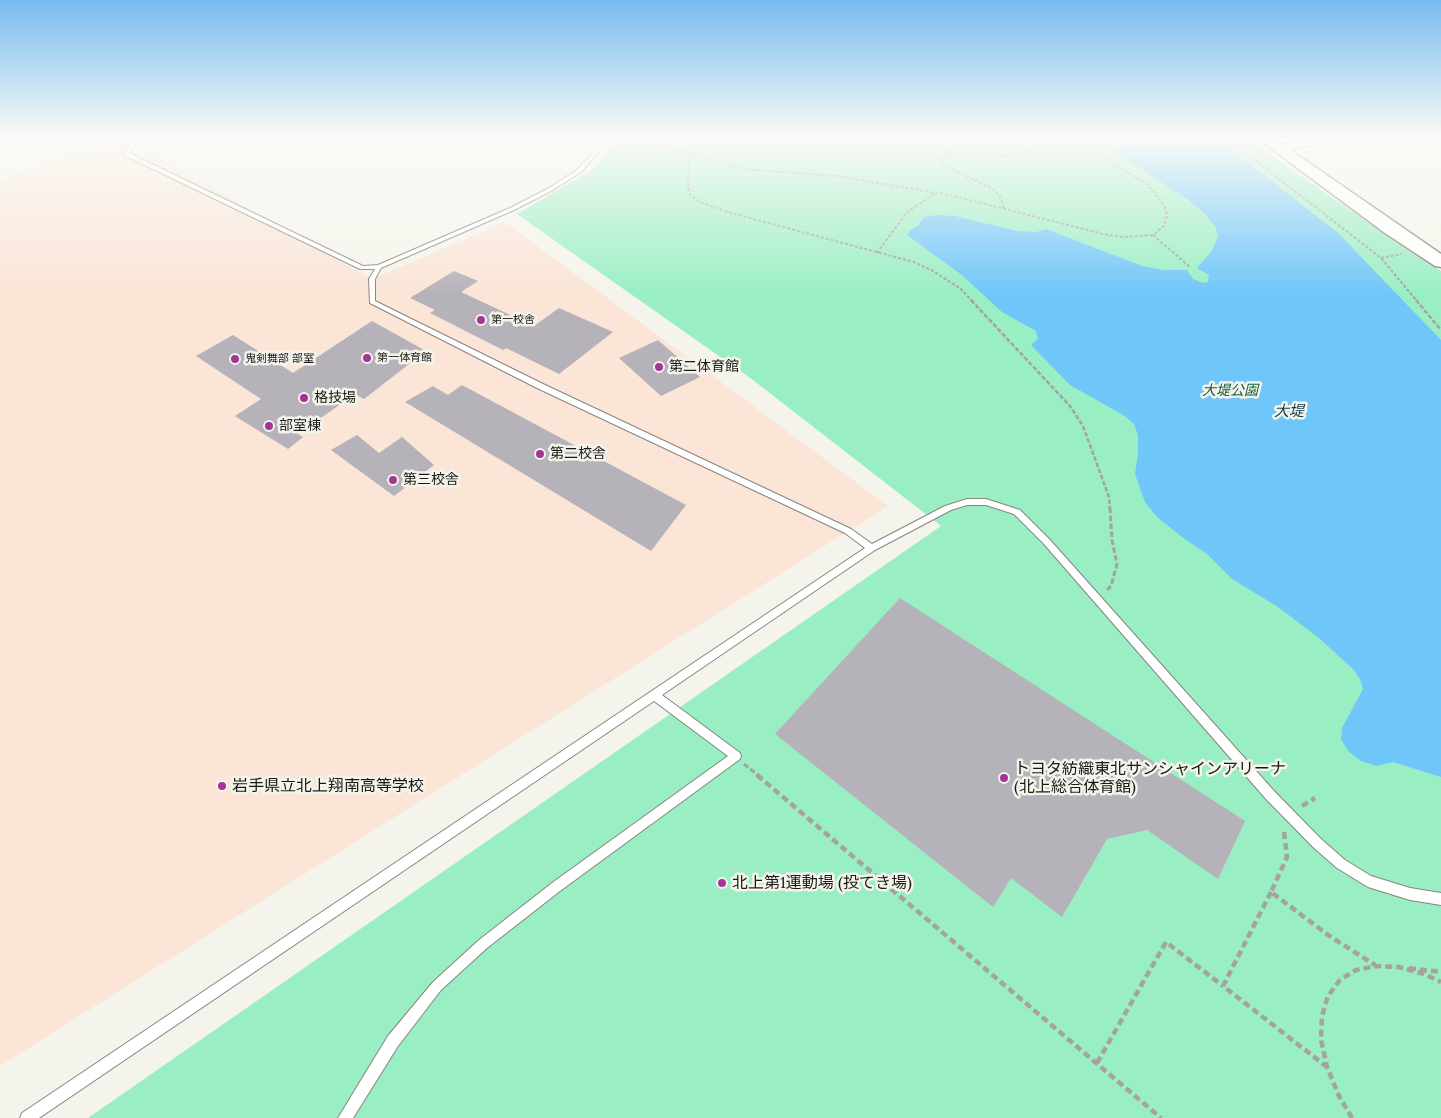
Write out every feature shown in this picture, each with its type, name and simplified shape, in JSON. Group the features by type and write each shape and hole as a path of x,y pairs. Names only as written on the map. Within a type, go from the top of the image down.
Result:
{"street":[{"path":"1338,190 1441,262"}],"lane":[{"path":"201,190 362,268 379,267 512,209 549,190"},
{"path":"379,267 372,280 372,302 540,386 848,531 872,548"},
{"path":"27,1118 872,548 948,508 967,502 986,502 1017,512 1047,542 1288,814 1334,858 1368,881 1410,894 1441,899"},
{"path":"345,1118 393,1041 437,986 483,944 556,887 736,756 654,695"}],"path":[{"path":"689,190 690,195 700,202 731,213 914,262 933,271 961,289 1070,406 1084,426 1109,497 1112,540 1117,564 1111,586 1098,600"},
{"path":"920,190 1004,208 1103,234 1122,237 1153,235 1164,226 1167,215 1164,205 1152,190"},
{"path":"994,190 1000,196 1004,208"},
{"path":"1294,190 1381,258 1441,330"},
{"path":"877,253 907,212 936,193"},
{"path":"1153,235 1190,267"},
{"path":"736,756 1161,1118"},
{"path":"1223,986 1287,857 1284,832 1279,822 1288,814 1315,798"},
{"path":"1271,892 1328,936 1376,966"},
{"path":"1097,1063 1166,942 1327,1067"},
{"path":"1352,1118 1339,1096 1327,1067 1321,1040 1322,1016 1328,996 1340,980 1356,970 1376,966 1441,972"},
{"path":"1399,967 1424,974 1441,982"}],"shaded area":[{"name":"岩手県立北上翔南高等学校","path":"0,190 217,190 372,279 505,222 888,506 0,1066"}],"green space":[{"name":"大堤公園","path":"558,190 1322,190 1441,271 1441,1118 88,1118 941,526 753,380 517,214"}],"water":[{"name":"大堤","path":"1173,190 1283,190 1338,233 1441,340 1441,777 1393,762 1377,766 1361,761 1348,751 1341,739 1342,728 1363,689 1360,679 1353,669 1319,638 1278,607 1232,579 1206,553 1157,517 1145,502 1135,474 1138,435 1134,424 1125,416 1070,385 1031,345 1038,339 1036,331 1002,312 963,276 907,235 910,230 918,226 924,217 937,215 955,216 1017,231 1036,232 1046,229 1142,266 1164,270 1187,270 1193,279 1203,283 1208,282 1209,275 1197,268 1211,252 1218,236 1216,228 1204,213"}],"building":[{"name":"第一校舎","path":"454,271 478,281 461,292 534,326 559,308 613,332 559,374 506,348 503,350 430,313 435,310 410,298"},
{"path":"372,321 426,351 364,399 355,394 298,434 303,437 288,449 235,416 261,399 196,356 233,335 293,373"},
{"name":"第二体育館","path":"658,340 700,377 661,396 619,358"},
{"name":"第二校舎","path":"462,385 686,505 651,551 405,402 433,386 448,395"},
{"name":"第三校舎","path":"357,435 379,453 402,437 434,465 394,496 331,450"},
{"name":"トヨタ紡織東北サンシャインアリーナ (北上総合体育館)","path":"900,598 1245,821 1218,879 1147,830 1107,839 1062,917 1011,878 993,907 775,734"}],"place":[{"name":"第一校舎","path":"481,320"},
{"name":"第一体育館","path":"367,358"},
{"name":"鬼剣舞部 部室","path":"235,359"},
{"name":"第二体育館","path":"659,367"},
{"name":"格技場","path":"304,398"},
{"name":"部室棟","path":"269,426"},
{"name":"第二校舎","path":"540,454"},
{"name":"第三校舎","path":"393,480"},
{"name":"トヨタ紡織東北サンシャインアリーナ (北上総合体育館)","path":"1004,778"},
{"name":"岩手県立北上翔南高等学校","path":"222,786"},
{"name":"北上第1運動場 (投てき場)","path":"722,883"}]}
